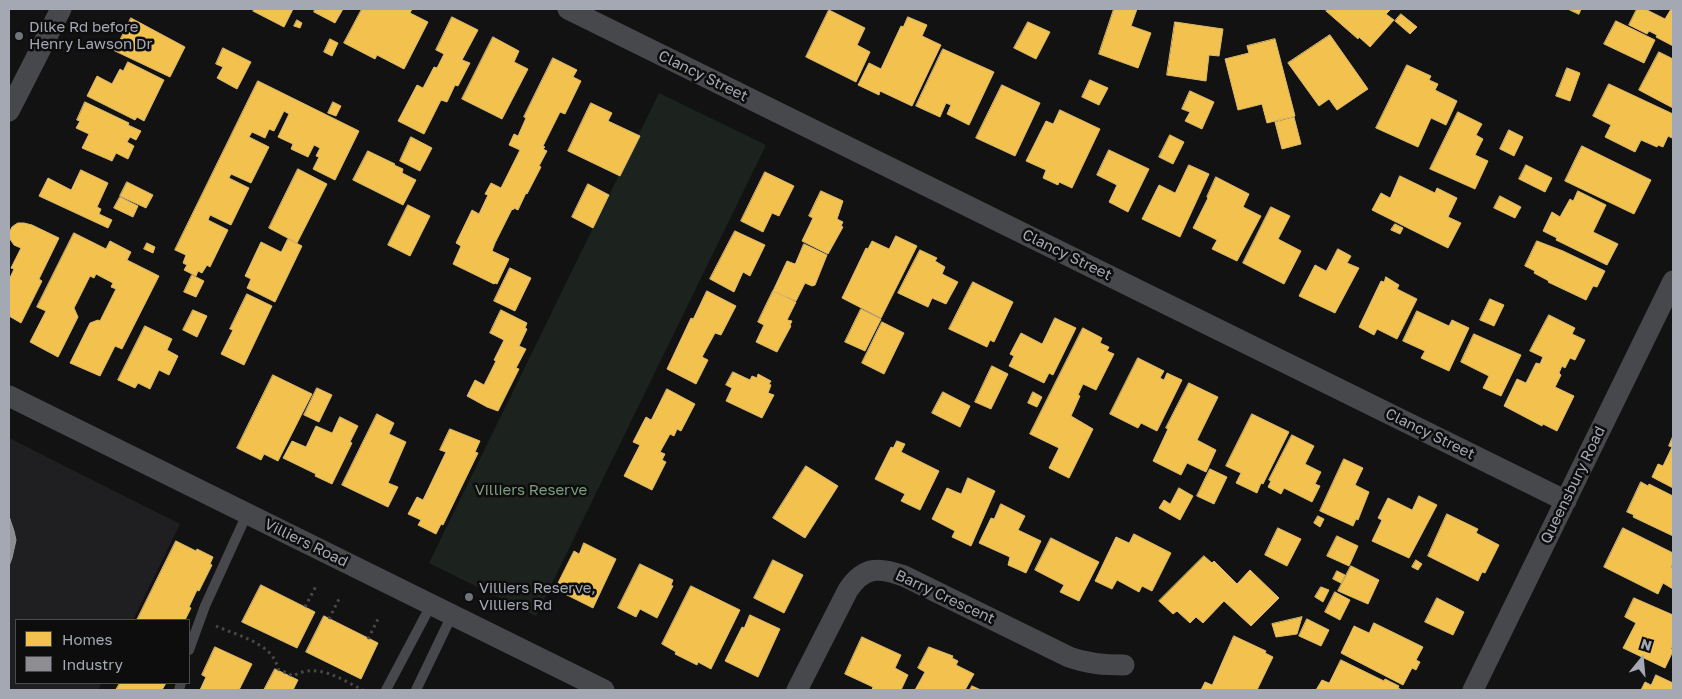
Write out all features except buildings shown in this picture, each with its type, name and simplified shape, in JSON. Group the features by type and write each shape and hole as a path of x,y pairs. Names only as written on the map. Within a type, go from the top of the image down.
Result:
{"street":[{"path":"9,111 60,9"},
{"name":"Clancy Street","path":"568,9 1566,501"},
{"name":"Queensbury Road","path":"1473,690 1673,281"},
{"name":"Villiers Road","path":"9,396 431,605 578,685 604,690"},
{"name":"Barry Crescent","path":"798,690 854,580 865,572 878,569 904,576 1069,657 1099,665 1124,665"}],"lane":[{"path":"190,647 199,620 247,514"},
{"path":"386,690 431,605"},
{"path":"416,690 452,616"}],"path":[{"path":"305,607 316,586"},
{"path":"329,619 340,597"},
{"path":"368,639 379,617"},
{"path":"199,620 248,640 268,651 276,661 278,669 293,676 306,671 321,671 361,690"}],"shaded area":[{"path":"9,438 180,524 133,619 15,619 15,684 101,684 98,690 9,690"}],"green space":[{"name":"Villiers Reserve","path":"659,93 766,145 536,616 429,563"}],"place":[{"name":"Dilke Rd before Henry Lawson Dr","path":"19,36"},
{"name":"Villiers Reserve, Villiers Rd","path":"469,597"}]}
